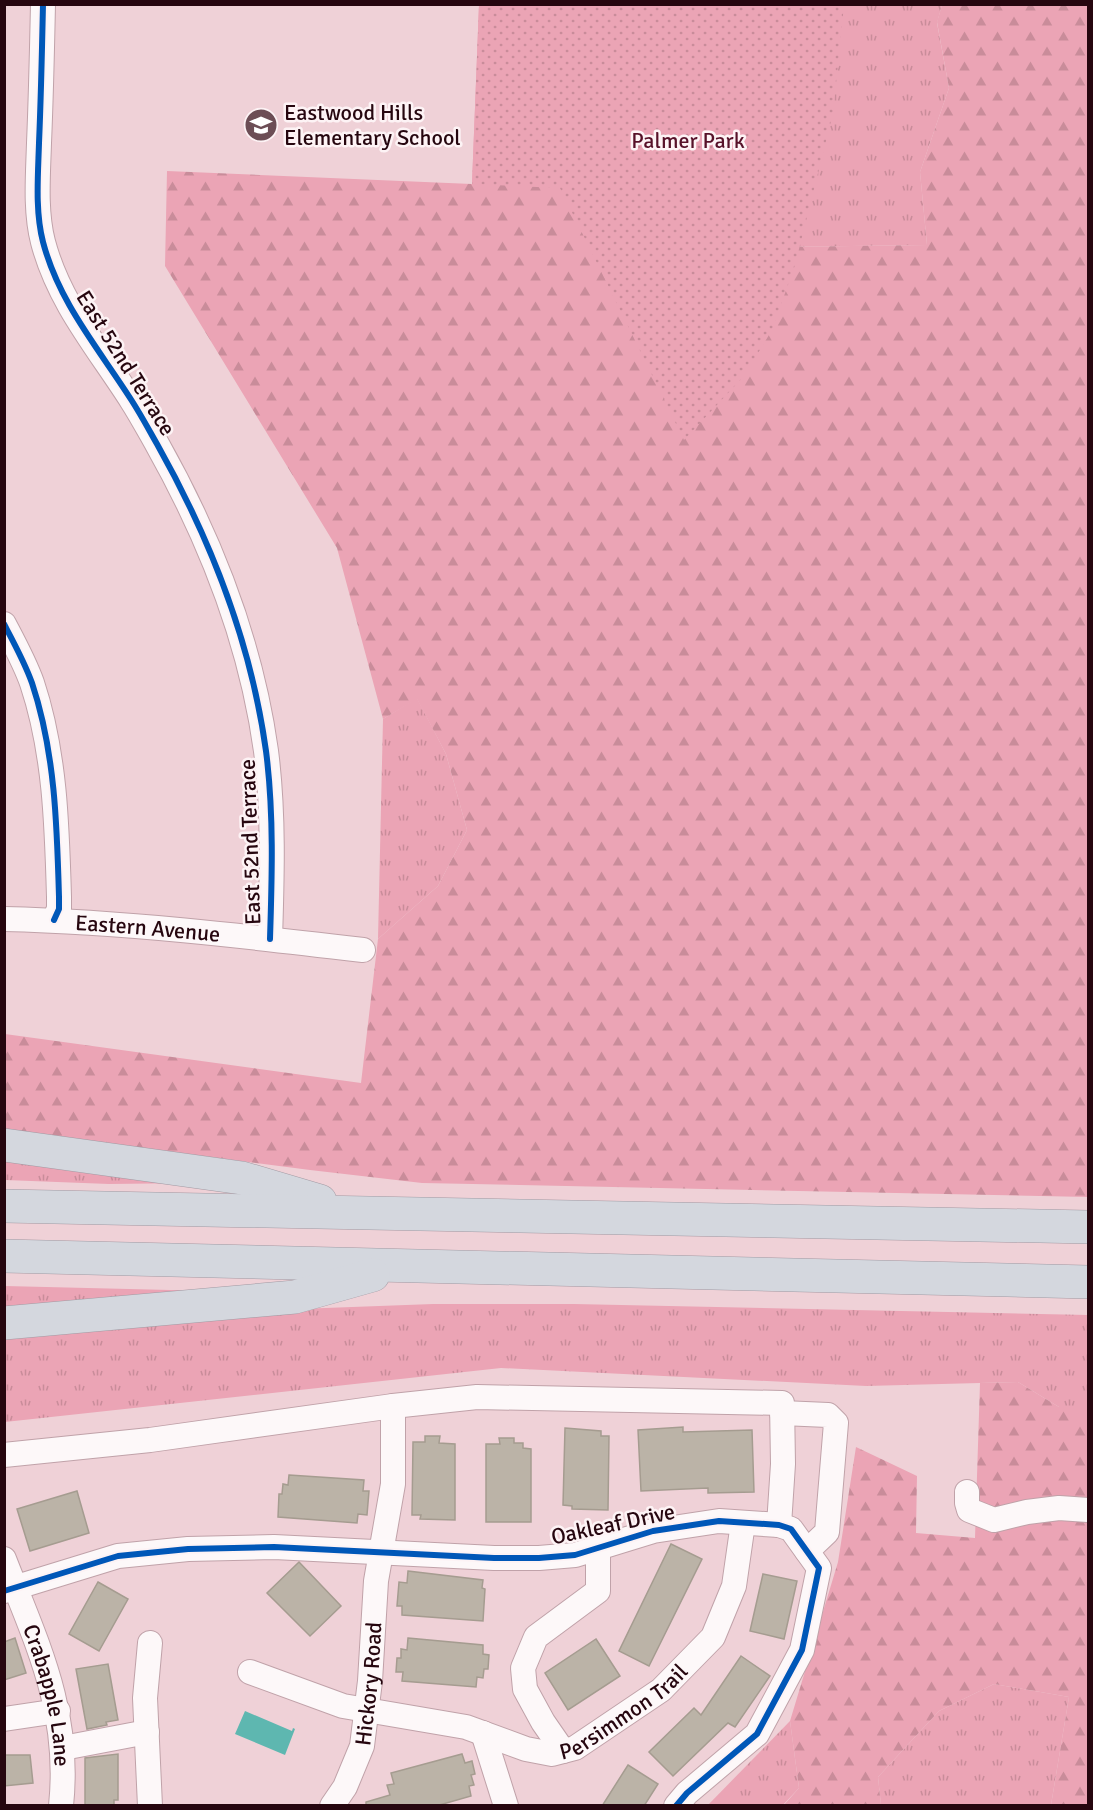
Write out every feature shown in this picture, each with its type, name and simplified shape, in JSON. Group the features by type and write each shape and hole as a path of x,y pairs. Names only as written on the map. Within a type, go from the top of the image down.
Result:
{"highway":[{"path":"4,1145 242,1178 362,1213"},
{"path":"4,1206 1089,1227"},
{"path":"4,1256 1089,1282"},
{"path":"4,1323 295,1297 404,1266"}],"street":[{"name":"East 52nd Terrace","path":"43,4 38,194 42,240 53,276 67,303 133,402 174,475 210,550 233,608 254,686 266,752 272,852 270,939"},
{"path":"4,624 32,682 47,743 57,814 60,897 59,909 54,920"},
{"name":"Eastern Avenue","path":"4,919 54,920 178,929 363,950"},
{"path":"4,1455 150,1440 393,1406 477,1397 782,1408 828,1415 836,1423 826,1532 807,1551"},
{"name":"Hickory Road","path":"337,1804 356,1765 362,1746 367,1712 375,1581 393,1484 393,1406"},
{"path":"676,1806 687,1793 758,1734 802,1650 819,1568 791,1529 779,1525 783,1464 782,1408"},
{"path":"968,1492 969,1510 994,1520 1027,1512 1059,1508 1089,1510"},
{"name":"Oakleaf Drive","path":"10,1589 118,1556 188,1549 274,1546 380,1553 539,1558 575,1555 653,1531 719,1521 779,1525"},
{"name":"Persimmon Trail","path":"250,1672 343,1706 367,1712 466,1727 525,1749 552,1754 575,1748 661,1690 713,1637 734,1586 743,1523"},
{"path":"563,1751 543,1722 525,1689 523,1668 536,1637 598,1591 598,1547"},
{"name":"Crabapple Lane","path":"4,1559 10,1589 50,1680 63,1748 61,1806"},
{"path":"150,1643 145,1698 150,1806"},
{"path":"4,1719 57,1711"},
{"path":"63,1748 147,1732"},
{"path":"483,1733 506,1806"}],"green space":[{"path":"479,5 777,247 927,245 920,172 949,88 937,22 942,5 1088,5 1088,1197 422,1183 5,1130 5,1034 361,1083 378,939 438,886 467,830 446,754 417,699 383,719 337,548 165,266 167,171 472,184"},
{"name":"Palmer Park","path":"479,5 844,5 833,113 795,265 772,330 744,376 684,440 560,188 472,184"},
{"path":"771,5 942,5 937,23 949,88 920,172 927,245 777,247"},
{"path":"417,698 446,754 467,830 438,886 378,939 383,719"},
{"path":"5,1158 197,1183 109,1184 5,1180"},
{"path":"5,1286 212,1291 5,1313"},
{"path":"433,1304 574,1304 1088,1315 1088,1407 1059,1407 1018,1382 866,1386 501,1368 5,1422 5,1332 298,1309"},
{"path":"1018,1382 1059,1407 1088,1407 1088,1805 1051,1805 1069,1697 994,1684 939,1711 878,1777 881,1805 783,1806 799,1788 790,1721 838,1562 856,1447 917,1476 916,1533 975,1538 980,1383"},
{"path":"994,1684 1069,1697 1051,1805 881,1805 878,1777 939,1711"},
{"path":"790,1721 799,1788 783,1805 707,1806"}],"water":[{"path":"245,1711 292,1731 293,1728 295,1729 285,1755 235,1734"}],"building":[{"path":"683,1427 683,1432 752,1430 754,1492 708,1493 708,1488 641,1491 638,1430"},
{"path":"565,1428 601,1431 601,1436 609,1436 608,1510 572,1509 572,1506 563,1505"},
{"path":"425,1436 440,1436 439,1443 455,1444 455,1520 420,1519 421,1515 412,1515 413,1442 425,1442"},
{"path":"499,1438 514,1438 514,1443 523,1443 523,1448 531,1449 531,1522 486,1522 486,1444 500,1444"},
{"path":"289,1475 364,1480 363,1491 369,1491 367,1515 358,1514 357,1523 278,1517 279,1494 282,1494 283,1484 288,1485"},
{"path":"77,1491 89,1533 30,1551 17,1509"},
{"path":"671,1544 702,1559 649,1666 619,1651"},
{"path":"299,1562 341,1606 310,1636 267,1593"},
{"path":"408,1571 483,1580 482,1588 485,1589 483,1621 402,1615 402,1606 397,1606 399,1582 407,1583"},
{"path":"763,1574 797,1581 784,1639 750,1631"},
{"path":"98,1582 128,1599 99,1651 69,1634"},
{"path":"15,1638 26,1673 4,1680 4,1642"},
{"path":"408,1638 483,1645 483,1654 489,1655 488,1669 484,1669 483,1678 477,1677 476,1687 402,1681 403,1672 396,1672 397,1658 401,1658 401,1649 407,1650"},
{"path":"596,1639 620,1676 568,1710 545,1673"},
{"path":"741,1656 770,1676 735,1727 728,1723 673,1776 649,1752 694,1708 701,1715"},
{"path":"108,1664 118,1720 87,1729 76,1669"},
{"path":"118,1754 118,1800 114,1800 114,1806 85,1806 85,1758"},
{"path":"462,1754 465,1763 472,1761 475,1774 471,1775 474,1785 469,1786 471,1796 436,1806 366,1806 366,1802 390,1795 387,1785 394,1784 391,1773"},
{"path":"4,1755 30,1755 33,1783 4,1786"},
{"path":"628,1765 658,1784 644,1806 602,1806"}],"cycle path":[{"path":"43,4 38,193 40,230 50,264 69,305 135,406 177,480 211,555 239,631 259,710 269,774 272,845 270,939"},
{"path":"4,624 32,683 46,735 57,843 59,909 54,920"},
{"path":"4,1591 118,1556 188,1549 274,1547 494,1558 539,1558 575,1555 653,1531 719,1521 779,1525 791,1529 819,1568 802,1650 757,1734 687,1793 676,1806"}],"place":[{"name":"Eastwood Hills Elementary School","path":"261,125"}]}
